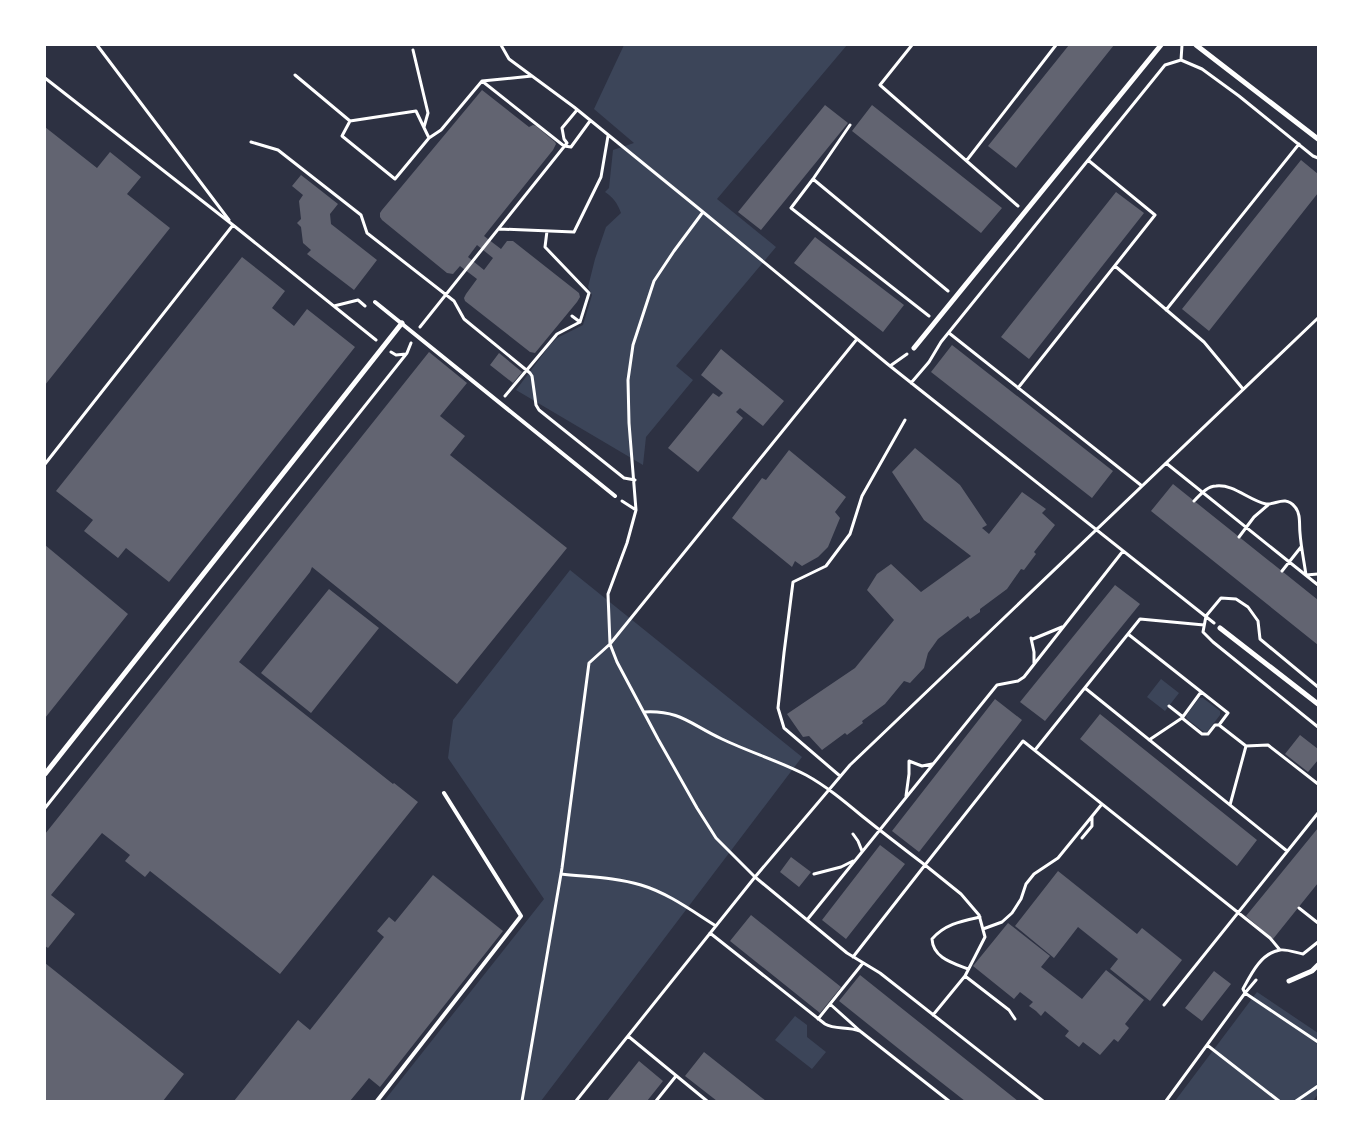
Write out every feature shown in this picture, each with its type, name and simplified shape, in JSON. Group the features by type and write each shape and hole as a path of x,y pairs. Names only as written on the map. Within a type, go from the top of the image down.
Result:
{"street":[{"path":"914,348 1161,45"},
{"path":"1196,45 1318,139"},
{"path":"45,774 402,324"},
{"path":"1220,628 1318,704"},
{"path":"1290,981 1312,971 1318,965"}],"lane":[{"path":"375,302 615,496"},
{"path":"377,1101 521,916 444,793"}],"path":[{"path":"97,45 233,225"},
{"path":"501,45 509,59 577,110 911,383 1220,628"},
{"path":"912,45 880,85 1025,212"},
{"path":"967,160 1056,45"},
{"path":"1181,60 1182,45"},
{"path":"412,50 428,114 424,127"},
{"path":"911,383 929,362 949,333 1165,65 1181,60 1202,68 1318,158"},
{"path":"295,75 350,121 416,111 429,138"},
{"path":"350,121 342,136 395,179 429,138 441,130 482,81 532,76"},
{"path":"45,78 233,225 383,346 396,355 407,353"},
{"path":"482,81 564,146 571,147 590,121"},
{"path":"45,808 407,353 414,334 567,143 564,140 562,128 577,110"},
{"path":"850,126 790,208 936,322"},
{"path":"498,229 574,232 601,177 608,136"},
{"path":"250,142 278,150 361,215 367,233 454,301 464,319 527,370 532,376 536,406 540,410 624,478 635,480"},
{"path":"1166,310 1299,144"},
{"path":"1018,388 1155,215 1088,160"},
{"path":"813,179 939,285 956,297"},
{"path":"703,212 654,281 633,345 628,380 629,423 636,510 628,543 608,594 610,644 617,662 696,808 716,838 755,877 847,954 880,973 1043,1101"},
{"path":"45,464 233,225"},
{"path":"499,403 557,334 580,322 589,293 545,247 547,231"},
{"path":"1115,266 1204,342 1243,389"},
{"path":"334,306 358,300 370,309"},
{"path":"572,316 580,322"},
{"path":"576,1101 755,877 857,758 1318,318"},
{"path":"949,333 1142,486"},
{"path":"522,1101 561,874 589,663 610,644 857,339"},
{"path":"890,366 914,348"},
{"path":"840,776 784,728 778,708 794,582 826,566 850,534 862,496 905,420"},
{"path":"1166,463 1318,585"},
{"path":"1194,501 1208,487 1223,486 1268,504"},
{"path":"615,496 636,510"},
{"path":"1239,537 1254,517 1268,504 1279,501 1290,502 1296,508 1300,519 1306,575"},
{"path":"1282,571 1302,547"},
{"path":"807,920 997,685 1018,681 1024,677 1123,551"},
{"path":"1306,575 1318,574"},
{"path":"1035,750 1140,619 1204,625"},
{"path":"1034,664 1031,638 1033,639 1063,627"},
{"path":"1128,634 1228,714 1208,734 1202,734 1169,706"},
{"path":"1085,688 1287,851"},
{"path":"1149,740 1182,717 1201,692"},
{"path":"644,712 674,715 721,739 806,775 829,789 961,894 980,917 985,937 965,976 933,1015"},
{"path":"1219,725 1246,746 1268,744 1318,784"},
{"path":"853,957 1023,741 1270,938 1280,950"},
{"path":"1230,805 1246,746"},
{"path":"906,797 909,762 922,766 932,764"},
{"path":"983,929 1002,922 1012,913 1026,884 1034,874 1058,858 1102,804"},
{"path":"1164,1005 1318,813"},
{"path":"1082,838 1092,826 1092,817"},
{"path":"853,834 862,852"},
{"path":"814,874 841,867 855,860"},
{"path":"561,874 616,879 642,885 672,899 716,926"},
{"path":"1298,908 1318,923"},
{"path":"968,969 949,962 940,956 935,950 932,939 954,923 980,917"},
{"path":"710,933 818,1019 832,1028 853,1028 860,1031"},
{"path":"1318,942 1303,954 1280,950 1267,956 1252,972 1243,989 1245,993 1318,1042"},
{"path":"818,1019 863,963"},
{"path":"965,976 1008,1010 1015,1019"},
{"path":"1166,1101 1256,980"},
{"path":"830,1004 860,1031 949,1101"},
{"path":"628,1036 707,1101"},
{"path":"1207,1045 1279,1101"},
{"path":"656,1101 676,1076"},
{"path":"1296,1101 1318,1086"}],"shaded area":[{"path":"624,45 847,45 717,199 776,247 676,366 693,380 646,437 643,465 516,390 557,338 583,325 592,295 588,287 595,259 606,227 621,213 615,201 605,192 609,188 613,150 634,143 594,109"},
{"path":"570,570 802,757 541,1101 384,1101 544,899 448,758 453,720"},
{"path":"1161,679 1179,693 1165,711 1147,697"},
{"path":"1199,698 1203,698 1220,711 1220,715 1207,732 1204,732 1187,719 1186,716"},
{"path":"1257,992 1318,1033 1318,1094 1313,1101 1175,1101"},
{"path":"795,1016 807,1025 807,1037 826,1052 812,1069 775,1040"}],"building":[{"path":"1069,45 1114,45 1016,168 988,146"},
{"path":"482,90 529,127 536,126 556,144 484,236 501,249 507,241 513,241 579,293 580,297 535,353 530,352 465,301 466,294 477,279 460,266 453,274 447,273 382,220 380,213","holes":["477,245 493,258 484,270 468,257"]},
{"path":"825,105 848,123 761,230 738,212"},
{"path":"872,105 1002,208 981,233 852,131"},
{"path":"45,127 97,168 110,152 141,177 127,194 170,228 45,385"},
{"path":"1301,160 1318,174 1318,193 1209,331 1182,309"},
{"path":"301,175 338,204 330,214 331,224 377,260 354,290 307,254 311,250 303,243 301,227 297,223 301,219 299,201 303,195 292,186"},
{"path":"1116,192 1144,213 1029,359 1001,337"},
{"path":"815,237 904,305 883,332 794,263"},
{"path":"242,257 285,291 272,308 294,326 307,309 355,347 169,582 126,548 118,558 84,531 93,520 56,491"},
{"path":"952,345 1113,471 1092,498 931,372"},
{"path":"721,349 784,401 763,426 740,408 736,412 743,418 698,472 668,448 713,393 719,397 723,393 701,375"},
{"path":"429,352 467,383 440,416 465,436 450,455 567,548 457,684 312,567 239,662 418,802 280,974 150,871 145,877 125,861 130,855 102,833 51,895 75,914 48,948 45,946 45,834"},
{"path":"499,353 522,372 513,383 490,365"},
{"path":"915,448 960,485 987,525 982,528 989,534 1022,492 1046,509 1042,513 1055,525 1034,552 1036,554 1024,570 1021,569 1007,589 980,609 980,612 970,619 968,616 938,639 928,653 924,668 910,683 904,681 885,704 862,721 863,723 847,735 845,733 822,750 809,736 803,737 787,714 855,668 894,620 867,590 877,574 891,564 921,592 971,556 924,520 892,472"},
{"path":"789,450 846,497 835,512 840,518 828,547 818,557 802,566 795,561 792,567 732,518 762,478 766,480"},
{"path":"1173,484 1318,600 1318,645 1151,511"},
{"path":"45,545 128,614 45,718"},
{"path":"1115,585 1140,604 1045,721 1020,702"},
{"path":"329,589 379,628 311,713 261,673"},
{"path":"995,699 1022,720 919,852 892,831"},
{"path":"1100,714 1257,840 1237,866 1080,739"},
{"path":"1300,735 1318,749 1318,760 1308,772 1285,754"},
{"path":"1318,828 1318,883 1273,939 1246,916"},
{"path":"880,845 905,864 846,939 822,920"},
{"path":"791,857 811,872 799,887 780,872"},
{"path":"1058,871 1137,934 1142,928 1182,960 1150,1001 1110,969 1118,959 1078,927 1054,958 1015,926"},
{"path":"433,875 503,931 380,1087 369,1078 350,1101 234,1101 298,1020 310,1030 384,937 377,931 389,917 395,922"},
{"path":"751,915 841,987 820,1013 730,941"},
{"path":"1008,923 1050,956 1041,967 1082,999 1106,970 1144,1000 1125,1024 1129,1028 1118,1042 1114,1039 1100,1055 1083,1042 1079,1047 1065,1036 1069,1031 1045,1011 1041,1016 1029,1006 1033,1002 1020,992 1014,999 973,966"},
{"path":"45,963 184,1074 163,1101 45,1101"},
{"path":"1214,971 1231,984 1202,1021 1185,1008"},
{"path":"860,975 1018,1101 965,1101 914,1061 839,1001"},
{"path":"704,1052 766,1101 717,1101 685,1076"},
{"path":"639,1061 663,1081 647,1101 607,1101"}]}
